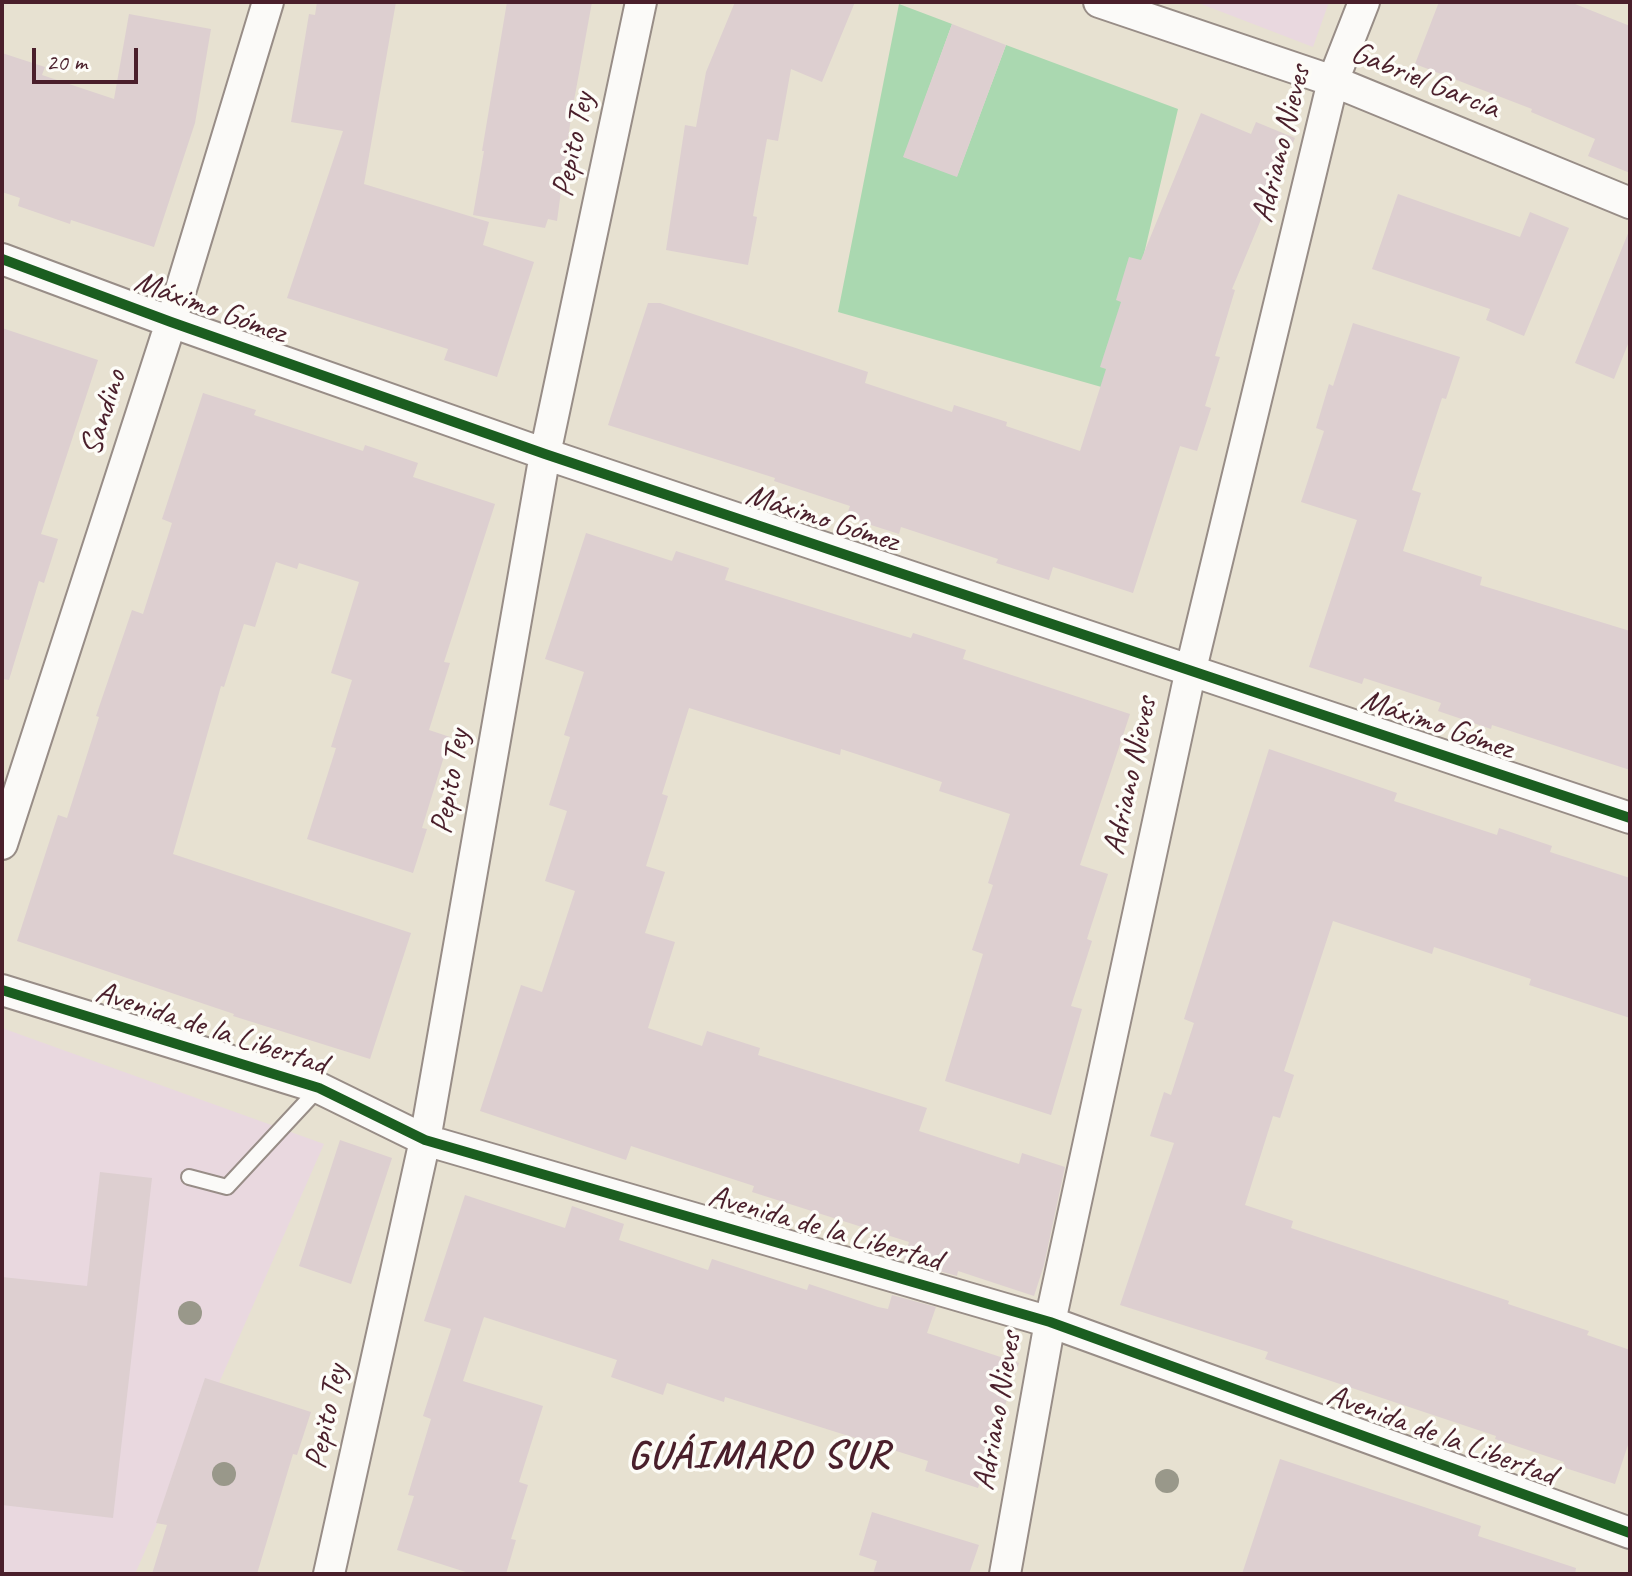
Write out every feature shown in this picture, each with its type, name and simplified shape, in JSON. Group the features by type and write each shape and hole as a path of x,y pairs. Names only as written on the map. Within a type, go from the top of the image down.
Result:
{"street":[{"name":"Sandino","path":"2,844 171,322 268,2"},
{"name":"Pepito Tey","path":"329,1574 425,1140 545,454 641,2"},
{"name":"Gabriel García","path":"1099,2 1333,81 1630,203"},
{"name":"Adriano Nieves","path":"1005,1574 1050,1322 1191,669 1333,81 1364,2"},
{"name":"Máximo Gómez","path":"2,259 545,454 1630,818"},
{"name":"Avenida de la Libertad","path":"2,990 319,1088 425,1140 1050,1322 1630,1533"}],"lane":[{"path":"189,1177 227,1187 319,1088"}],"shaded area":[{"path":"1196,2 1329,2 1313,47"},
{"path":"2,1028 324,1144 135,1574 2,1574"}],"green space":[{"path":"899,4 952,24 904,157 957,176 1006,45 1178,109 1112,390 838,312"}],"building":[{"path":"317,2 396,2 364,184 489,222 483,245 534,262 497,377 444,360 448,349 287,298 343,131 291,122 309,14 315,15"},
{"path":"507,2 592,2 571,117 557,221 548,219 545,228 473,215"},
{"path":"735,2 855,2 822,82 791,69 778,141 767,139 748,265 666,250 685,125 696,127 706,72"},
{"path":"1439,2 1570,2 1630,26 1630,173 1588,156 1595,139 1531,112 1532,109 1415,64"},
{"path":"129,14 211,29 195,123 154,247 18,206 20,198 2,192 2,53 45,67 42,75 114,99"},
{"path":"952,24 1006,45 957,177 903,157"},
{"path":"1201,113 1251,134 1256,122 1295,138 1232,289 1235,290 1215,356 1220,357 1205,406 1211,408 1197,451 1180,446 1133,593 1053,567 1049,580 996,563 998,559 901,527 899,534 846,517 850,506 774,481 775,478 608,425 648,303 660,303 868,372 865,383 952,412 954,405 1080,451 1106,369 1100,367 1121,302 1116,300 1129,257 1141,260"},
{"path":"1398,194 1520,237 1530,212 1569,228 1524,336 1486,320 1490,309 1372,269"},
{"path":"1629,231 1630,339 1614,379 1575,363"},
{"path":"1353,323 1460,357 1446,399 1442,398 1412,490 1421,493 1403,551 1482,577 1480,585 1630,631 1630,770 1492,725 1491,729 1438,711 1441,703 1364,678 1362,684 1309,667 1357,520 1301,502 1324,431 1316,428"},
{"path":"2,328 98,360 41,534 58,539 44,583 39,581 9,680 2,679"},
{"path":"203,393 256,410 254,415 363,451 365,445 418,463 413,477 495,504 444,662 450,663 429,730 450,737 422,828 427,829 413,873 307,839 336,748 331,747 352,680 331,673 359,582 299,563 297,569 276,562 255,627 244,624 224,687 221,686 173,854 411,933 370,1059 233,1016 17,941 58,815 67,818 99,717 96,716 132,610 143,614 172,523 162,519"},
{"path":"586,533 672,561 676,551 729,568 725,580 911,638 913,633 966,650 963,659 1130,714 1080,865 1108,874 1087,939 1092,941 1071,1006 1082,1009 1051,1115 945,1081 983,954 972,950 993,885 988,883 1010,814 939,791 942,782 841,749 840,755 689,708 662,794 668,796 646,866 665,872 645,933 675,942 648,1028 702,1046 707,1031 760,1048 758,1055 927,1108 919,1131 1019,1164 1022,1153 1065,1167 1044,1265 1034,1296 958,1271 957,1276 903,1261 909,1242 752,1192 754,1186 631,1146 626,1160 480,1111 521,985 542,992 575,891 545,881 567,811 549,805 570,737 564,735 584,672 545,659"},
{"path":"1269,749 1397,793 1394,801 1497,835 1499,828 1552,846 1550,852 1630,878 1630,1018 1529,985 1531,979 1434,947 1432,954 1333,921 1284,1071 1294,1075 1280,1118 1273,1116 1245,1205 1293,1221 1291,1228 1509,1301 1508,1304 1589,1331 1587,1335 1630,1350 1630,1439 1615,1484 1562,1467 1564,1462 1495,1439 1496,1436 1265,1359 1268,1352 1120,1305 1174,1143 1150,1136 1164,1092 1171,1095 1194,1023 1184,1019"},
{"path":"340,1140 392,1158 351,1284 299,1266"},
{"path":"100,1172 152,1178 113,1518 2,1505 2,1277 87,1286"},
{"path":"465,1195 565,1228 572,1206 624,1224 619,1240 708,1270 712,1259 807,1290 809,1284 878,1307 888,1309 892,1295 936,1307 927,1333 1019,1363 978,1488 925,1471 928,1461 725,1397 724,1402 667,1383 663,1395 611,1377 617,1360 484,1317 463,1381 543,1406 519,1482 528,1485 511,1539 516,1540 506,1574 472,1574 397,1550 414,1496 408,1495 431,1419 423,1416 451,1329 424,1321"},
{"path":"205,1378 311,1412 297,1455 293,1454 257,1574 152,1574 167,1525 156,1523"},
{"path":"1280,1459 1481,1526 1478,1536 1576,1568 1575,1574 1242,1574"},
{"path":"872,1512 979,1545 969,1574 873,1574 877,1561 859,1555"}],"cycle path":[{"path":"2,259 545,454 1630,818"},
{"path":"2,990 319,1088 425,1140 1050,1322 1630,1533"}],"district":[{"name":"GUÁIMARO SUR","path":"759,1457"}]}
